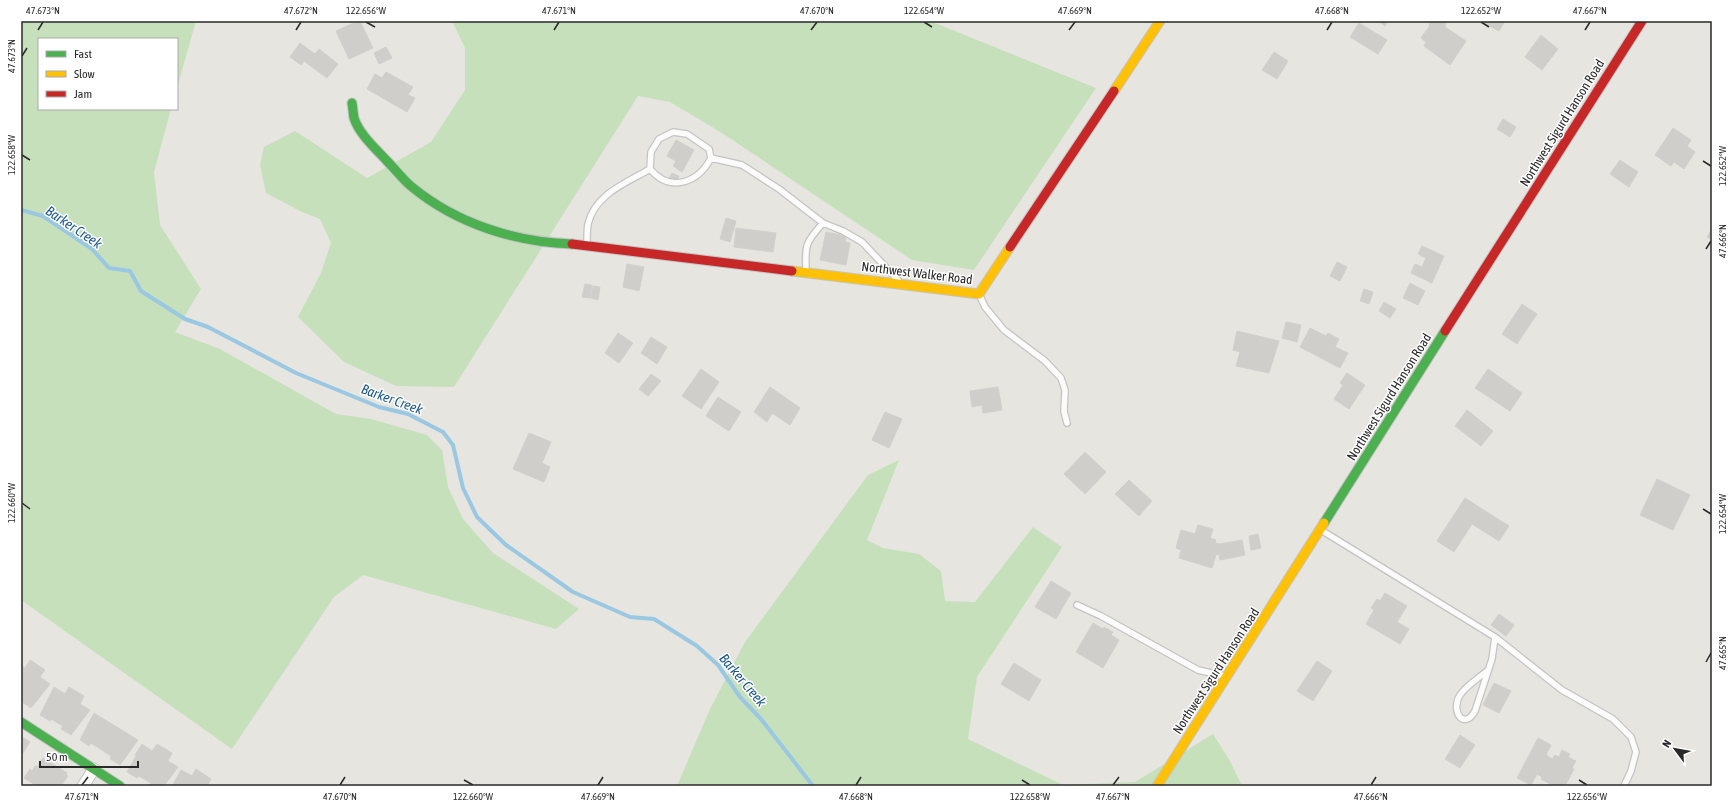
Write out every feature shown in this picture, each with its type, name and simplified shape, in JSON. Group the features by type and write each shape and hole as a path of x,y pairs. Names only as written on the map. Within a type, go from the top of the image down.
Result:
{"street":[{"name":"Northwest Walker Road","path":"352,103 355,122 382,156 412,187 446,211 495,232 524,239 574,245 587,245 979,294 1160,21"},
{"name":"Northwest Sigurd Hanson Road","path":"1157,786 1228,677 1642,21"},
{"path":"21,722 120,786"},
{"path":"83,786 94,769"}],"lane":[{"path":"672,132 687,134 710,149 711,158 706,167 697,175 686,181 676,183 665,181 656,176 650,169 651,152 655,145 659,139 672,132"},
{"path":"711,158 742,165 784,193 823,223 843,230 862,242 901,284"},
{"path":"587,245 588,225 600,199 615,188 650,169"},
{"path":"806,272 805,254 809,239 823,223"},
{"path":"979,294 984,307 1004,330 1045,361 1061,378 1065,390 1064,411 1068,423"},
{"path":"1321,530 1495,637 1562,690 1613,719 1631,737 1636,752 1631,771 1624,786"},
{"path":"1077,605 1101,616 1198,670 1228,677"},
{"path":"1488,670 1460,696 1456,711 1459,717 1468,719 1472,717 1475,711 1488,670 1495,637"}],"green space":[{"path":"21,21 196,21 178,84 178,38 38,38 38,110 171,110 154,172 160,225 201,289 175,332 220,349 336,414 371,419 427,435 442,450 448,487 463,519 493,553 579,609 556,629 363,575 334,597 232,749 21,600"},
{"path":"452,21 930,21 1096,88 974,270 912,260 722,133 670,102 638,96 454,387 396,386 344,362 298,317 321,273 331,243 320,219 300,211 266,193 260,165 264,147 295,131 367,178 431,142 465,90 465,48"},
{"path":"899,460 867,540 883,548 919,554 941,571 945,601 975,602 1033,527 1062,547 977,677 968,739 1063,785 1135,782 1213,734 1230,761 1242,786 677,786 710,709 745,642 868,475"}],"building":[{"path":"360,21 373,48 349,59 336,31"},
{"path":"1378,21 1388,21 1385,26"},
{"path":"1430,21 1446,21 1445,27 1466,41 1450,65 1424,46 1426,42 1421,38 1429,27"},
{"path":"1480,21 1505,21 1499,31"},
{"path":"1359,23 1387,40 1378,54 1350,37"},
{"path":"1541,35 1558,49 1542,70 1525,57"},
{"path":"300,43 315,54 319,49 338,64 327,78 304,61 301,65 290,57"},
{"path":"386,47 392,58 379,64 374,53"},
{"path":"1274,52 1288,61 1277,79 1262,70"},
{"path":"386,72 413,87 408,95 415,98 407,112 367,89 375,74 382,78"},
{"path":"1503,119 1516,127 1510,137 1497,129"},
{"path":"1673,128 1691,140 1687,146 1695,152 1684,169 1674,162 1671,166 1655,155"},
{"path":"676,140 694,150 682,172 673,166 676,161 667,156"},
{"path":"1620,160 1638,172 1629,187 1610,174"},
{"path":"672,173 679,176 676,182 669,178"},
{"path":"726,218 736,221 730,242 720,239"},
{"path":"736,228 776,233 773,252 734,247"},
{"path":"1712,229 1712,240 1707,237"},
{"path":"826,232 846,236 845,242 850,243 846,265 820,260"},
{"path":"1422,246 1444,256 1432,283 1411,273 1415,264 1422,267 1426,258 1418,254"},
{"path":"1337,262 1347,267 1340,281 1330,276"},
{"path":"627,264 644,267 639,291 623,287"},
{"path":"1410,283 1425,291 1418,305 1403,298"},
{"path":"585,284 592,285 590,298 582,297"},
{"path":"593,286 600,287 598,300 591,298"},
{"path":"1364,289 1373,292 1369,304 1360,301"},
{"path":"1384,302 1396,309 1390,318 1379,311"},
{"path":"1522,304 1537,314 1517,344 1502,334"},
{"path":"1286,322 1301,325 1297,342 1282,338"},
{"path":"1310,328 1326,336 1328,333 1339,339 1335,347 1348,353 1340,368 1300,347"},
{"path":"1237,331 1279,341 1269,373 1236,366 1240,352 1233,350"},
{"path":"618,333 633,343 619,363 605,353"},
{"path":"651,337 667,347 657,364 641,353"},
{"path":"701,369 719,382 701,409 682,396"},
{"path":"1488,369 1522,393 1510,411 1475,388"},
{"path":"1347,373 1365,385 1349,409 1334,399 1343,385 1340,383"},
{"path":"651,374 661,381 648,396 639,389"},
{"path":"770,387 800,408 790,425 772,413 767,422 754,412"},
{"path":"998,387 1002,410 983,413 982,405 972,407 970,391"},
{"path":"718,397 741,412 729,431 706,416"},
{"path":"1467,410 1493,431 1481,446 1455,426"},
{"path":"885,412 902,419 889,448 872,440"},
{"path":"529,433 551,442 542,463 550,467 544,482 513,469"},
{"path":"1085,452 1106,472 1085,494 1064,474"},
{"path":"1657,479 1690,495 1673,530 1640,515"},
{"path":"1129,480 1152,501 1139,516 1115,494"},
{"path":"1465,498 1509,526 1499,541 1472,524 1454,552 1437,541"},
{"path":"1198,525 1213,529 1210,538 1216,540 1215,543 1220,544 1242,540 1245,555 1220,560 1219,554 1216,555 1212,568 1179,558 1181,550 1176,548 1181,530 1195,534"},
{"path":"1258,534 1261,548 1251,550 1249,536"},
{"path":"1051,581 1071,593 1056,619 1035,607"},
{"path":"1385,593 1407,606 1397,622 1409,629 1400,644 1366,624 1374,610 1371,608 1377,599 1380,601"},
{"path":"1499,614 1514,625 1506,636 1491,625"},
{"path":"1093,623 1103,629 1104,627 1113,632 1111,635 1119,640 1103,668 1076,652"},
{"path":"30,660 45,670 40,677 50,684 31,708 22,702 23,700 21,698 21,665 25,668"},
{"path":"1317,661 1332,671 1313,701 1297,691"},
{"path":"1014,663 1041,680 1029,701 1001,684"},
{"path":"1494,683 1511,691 1499,713 1483,705"},
{"path":"54,687 65,694 69,687 84,696 80,704 90,710 71,735 61,729 63,726 40,715"},
{"path":"94,713 138,740 120,765 110,759 111,756 91,743 89,746 80,740"},
{"path":"1460,735 1475,745 1460,768 1445,759"},
{"path":"22,737 30,742 21,756 21,738"},
{"path":"1538,738 1551,745 1546,755 1552,759 1555,755 1559,757 1562,750 1570,754 1568,757 1576,761 1572,768 1574,769 1565,786 1554,786 1541,779 1542,777 1537,774 1531,785 1517,778"},
{"path":"142,744 152,751 157,744 172,753 168,761 178,767 164,786 149,786 151,783 139,776 137,778 127,772"},
{"path":"43,758 67,773 66,775 68,776 61,786 37,786 24,778 30,769 32,771 35,766 37,767"},
{"path":"196,769 211,779 207,786 172,786 181,770 192,776"}],"waterway":[{"name":"Barker Creek","path":"21,210 43,216 92,249 109,268 130,271 141,291 185,319 208,327 296,373 379,407 408,414 443,432 453,445 463,488 477,517 506,545 573,592 630,617 654,619 697,646 718,665 740,697 761,719 813,786"}],"traffic: fast":[{"path":"352,103 354,118 360,130 406,181 429,200 467,221 488,229 529,239 572,244"},
{"path":"1324,523 1445,331"},
{"path":"21,722 120,786"}],"traffic: slow":[{"path":"1114,91 1160,21"},
{"path":"792,271 979,294 1010,247"},
{"path":"1157,786 1324,523"}],"traffic: jam":[{"path":"1445,331 1642,21"},
{"path":"1010,247 1114,91"},
{"path":"572,244 792,271"}]}
